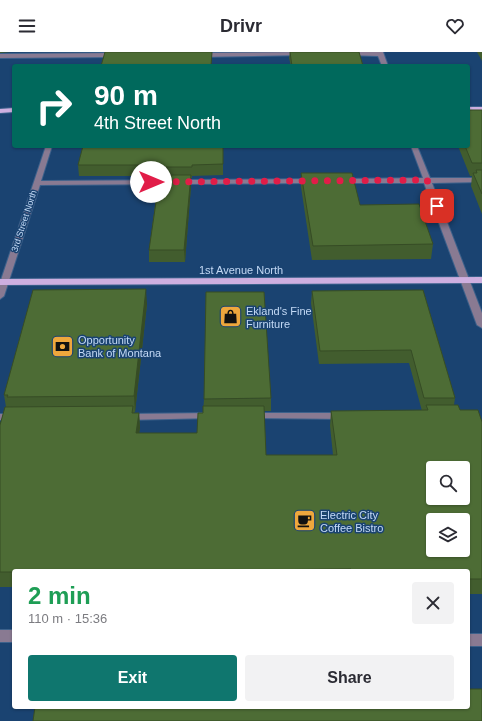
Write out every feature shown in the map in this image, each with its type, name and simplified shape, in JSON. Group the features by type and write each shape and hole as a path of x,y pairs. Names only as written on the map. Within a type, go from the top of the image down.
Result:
{"main road":[{"path":"470,109 482,109"},
{"path":"0,111 12,110"},
{"name":"1st Avenue North","path":"2,282 482,280"}],"street":[{"path":"342,54 380,53 384,64"},
{"path":"189,55 310,54"},
{"path":"0,56 126,55"},
{"name":"3rd Street North","path":"0,296 2,282 48,148"},
{"path":"415,148 482,325"},
{"path":"37,183 482,180"},
{"path":"115,417 221,416"},
{"path":"244,416 357,416"},
{"path":"0,417 23,417"},
{"path":"0,636 12,636"},
{"path":"470,640 482,640"}],"building":[{"path":"105,52 212,52 211,64 102,64"},
{"path":"290,52 359,52 362,64 292,64"},
{"path":"470,110 482,110 482,163 472,163 466,148 470,148"},
{"path":"82,148 223,148 223,164 192,165 192,167 161,167 161,165 78,165"},
{"path":"476,170 482,170 482,194 473,173 477,173"},
{"path":"301,173 352,173 360,205 419,204 433,244 313,246"},
{"path":"160,175 191,175 184,250 149,250"},
{"path":"146,289 134,396 7,397 8,395 4,395 33,290"},
{"path":"423,290 455,398 424,398 411,350 320,351 312,291"},
{"path":"206,292 264,292 271,398 204,399"},
{"path":"426,405 458,405 460,410 478,410 482,422 482,579 470,579 470,569 12,569 12,572 0,572 0,425 5,407 133,406 132,413 139,413 136,433 197,433 198,413 203,413 203,406 264,406 266,455 337,455 331,411 428,410"},
{"path":"470,689 482,689 482,721 33,721 35,709 470,709"}],"place":[{"name":"Ekland's Fine Furniture","path":"230,317"},
{"name":"Opportunity Bank of Montana","path":"63,346"},
{"name":"Electric City Coffee Bistro","path":"305,521"}],"route":[{"path":"151,182 427,180 437,206"}]}
